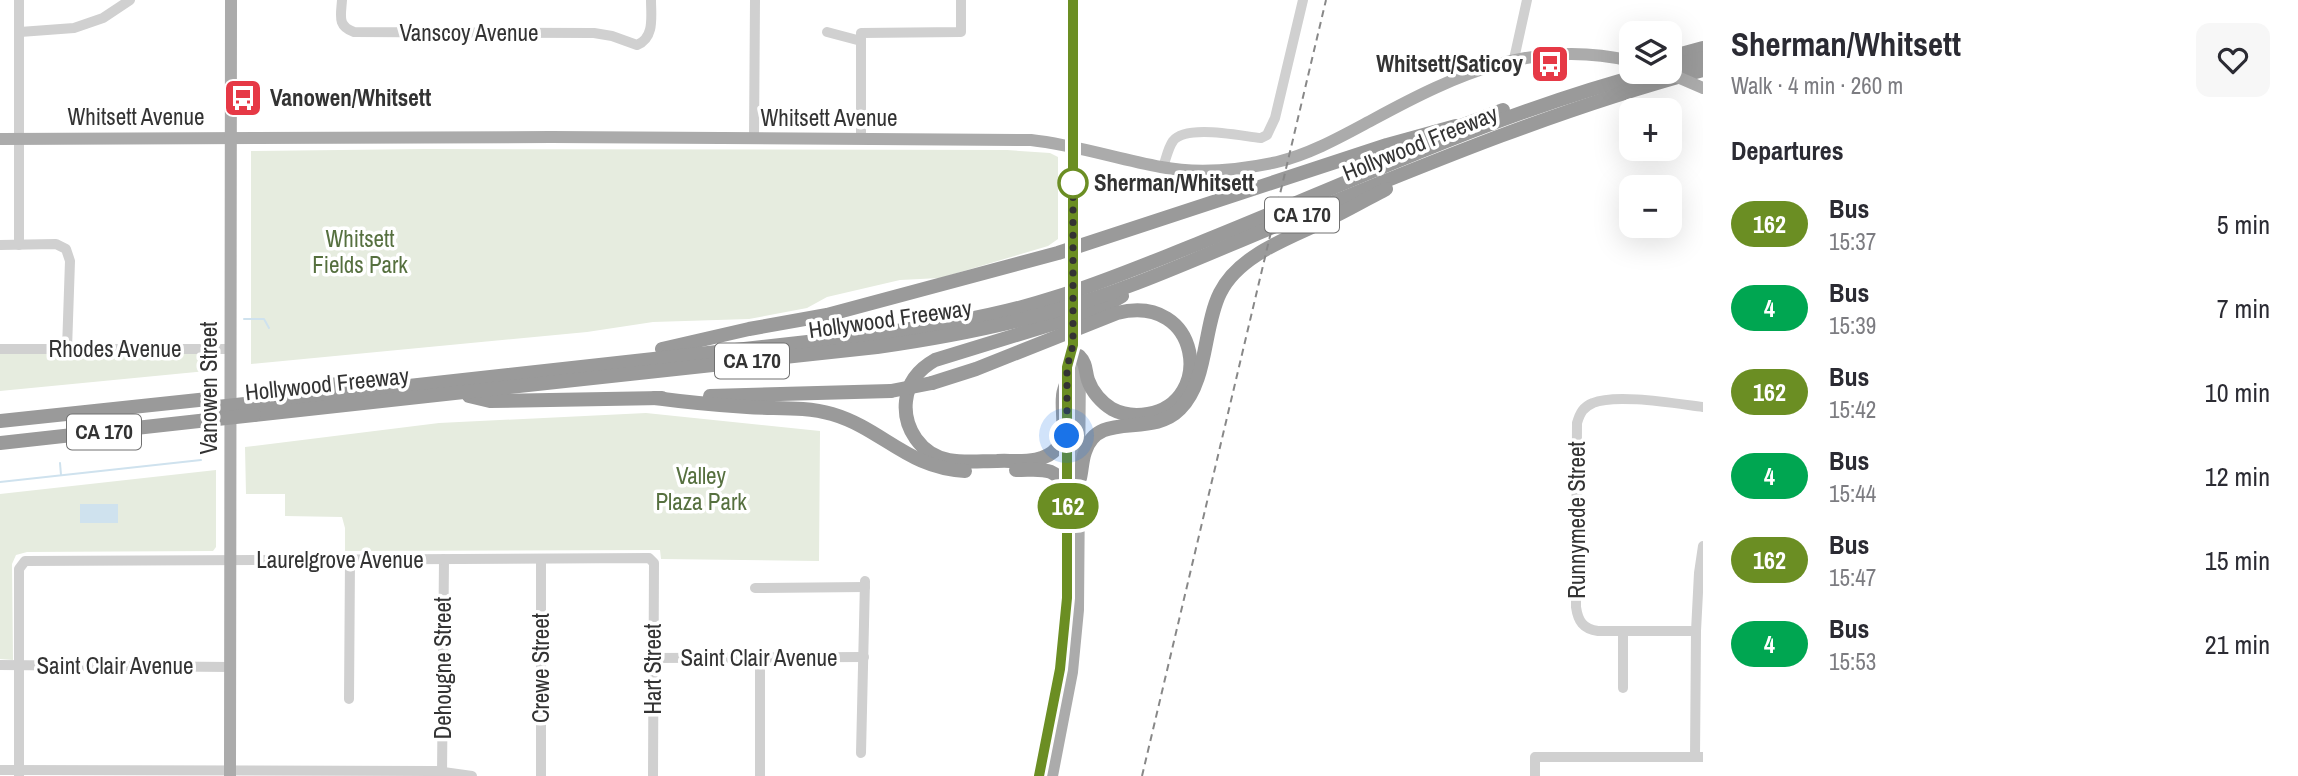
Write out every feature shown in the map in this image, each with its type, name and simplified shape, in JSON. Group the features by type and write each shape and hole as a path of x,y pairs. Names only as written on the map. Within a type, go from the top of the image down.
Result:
{"highway":[{"path":"1682,54 1703,48"},
{"path":"1682,65 1703,61"},
{"path":"254,405 882,339 933,332 998,318 1102,289 1516,122 1703,61"},
{"name":"Hollywood Freeway","path":"0,420 208,410 456,393 877,347 958,335 1045,314 1098,297 1443,157 1580,107 1703,70"},
{"name":"Hollywood Freeway","path":"0,443 208,410 966,311 1055,289 1101,274 1474,121 1619,72"},
{"path":"254,405 861,336 990,314 1093,285 1489,125 1619,82"},
{"path":"662,349 827,315 1073,253 1374,149 1474,121"},
{"path":"1080,478 1085,452 1096,433 1113,427 1159,423 1184,405 1196,380 1221,292 1243,265 1443,157"},
{"path":"1067,381 1062,394 1061,442 1042,459 959,461 940,458 917,441 906,418 907,393 913,378 935,360 1098,310 1162,273"},
{"path":"456,393 490,401 891,391 932,383 1117,313 1136,310 1154,312 1174,324 1189,347 1191,365 1187,383 1173,402 1153,413 1130,415 1111,408 1097,396 1088,382 1085,362 1076,351"},
{"path":"655,398 818,411 848,420 929,465 964,471 1050,471 1057,474 1068,491"},
{"path":"0,433 208,410"}],"main road":[{"name":"Vanowen Street","path":"230,774 231,0"},
{"path":"1052,776 1069,644 1080,478 1073,253 1073,0"},
{"name":"Whitsett Avenue","path":"0,139 1031,140 1163,167 1209,170 1252,167 1281,161 1340,137 1456,78 1514,58 1547,54 1584,54 1619,59"},
{"path":"1682,79 1703,88"},
{"path":"1073,599 1068,491 1067,367 1076,351"},
{"path":"1039,776 1066,671"}],"street":[{"path":"19,0 19,245"},
{"path":"20,32 74,28 103,18 130,0"},
{"name":"Vanscoy Avenue","path":"342,0 340,20 345,28 359,33 594,33 637,45 643,42 651,29 652,0"},
{"path":"754,138 755,0"},
{"path":"827,32 861,37 961,32 961,0"},
{"path":"1163,167 1172,142 1180,134 1193,132 1261,138 1267,135 1275,118 1303,0"},
{"path":"1514,58 1527,0"},
{"path":"861,37 861,138"},
{"path":"0,245 56,244 66,249 70,261 67,349"},
{"name":"Rhodes Avenue","path":"0,349 231,349"},
{"name":"Runnymede Street","path":"1623,632 1591,630 1580,623 1578,617 1577,423 1580,412 1586,406 1603,400 1653,401 1703,407"},
{"path":"1535,776 1535,757 1699,757 1700,680 1696,631 1703,546"},
{"name":"Laurelgrove Avenue","path":"19,666 19,569 26,561 649,558 654,563"},
{"name":"Dehougne Street","path":"442,774 444,559"},
{"name":"Crewe Street","path":"541,559 541,776"},
{"path":"349,698 350,560"},
{"name":"Hart Street","path":"653,776 654,563"},
{"path":"755,588 864,584 861,753"},
{"path":"1623,688 1623,632 1696,631"},
{"name":"Saint Clair Avenue","path":"654,658 864,657"},
{"path":"760,658 760,776"},
{"name":"Saint Clair Avenue","path":"0,666 230,667"},
{"path":"19,666 19,774"},
{"path":"0,770 19,774 472,776"}],"green space":[{"name":"Whitsett Fields Park","path":"1007,150 1050,153 1058,157 1058,239 1048,246 940,278 900,280 827,297 807,308 749,319 653,322 587,332 251,364 251,151"},
{"path":"0,354 210,354 210,359 216,361 217,370 0,391"},
{"name":"Valley Plaza Park","path":"646,413 820,431 819,561 661,559 660,550 345,551 342,517 285,516 285,494 246,494 245,447 439,423"},
{"path":"216,470 216,547 213,551 27,552 16,555 12,564 13,660 0,659 0,494"}],"water":[{"path":"80,504 118,504 118,523 80,523"}],"waterway":[{"path":"244,319 264,319 269,328"},
{"path":"0,482 201,460"},
{"path":"60,463 61,475"}],"railway":[{"path":"1142,776 1326,0"}],"bus line":[{"name":"162","path":"1039,776 1060,669 1067,598 1067,367 1073,345 1073,0"}],"place":[{"name":"Whitsett/Saticoy","path":"1550,64"},
{"name":"Vanowen/Whitsett","path":"243,98"},
{"name":"Sherman/Whitsett","path":"1073,183"}],"route":[{"path":"1067,436 1067,367 1073,345 1073,175 1073,183"}]}
